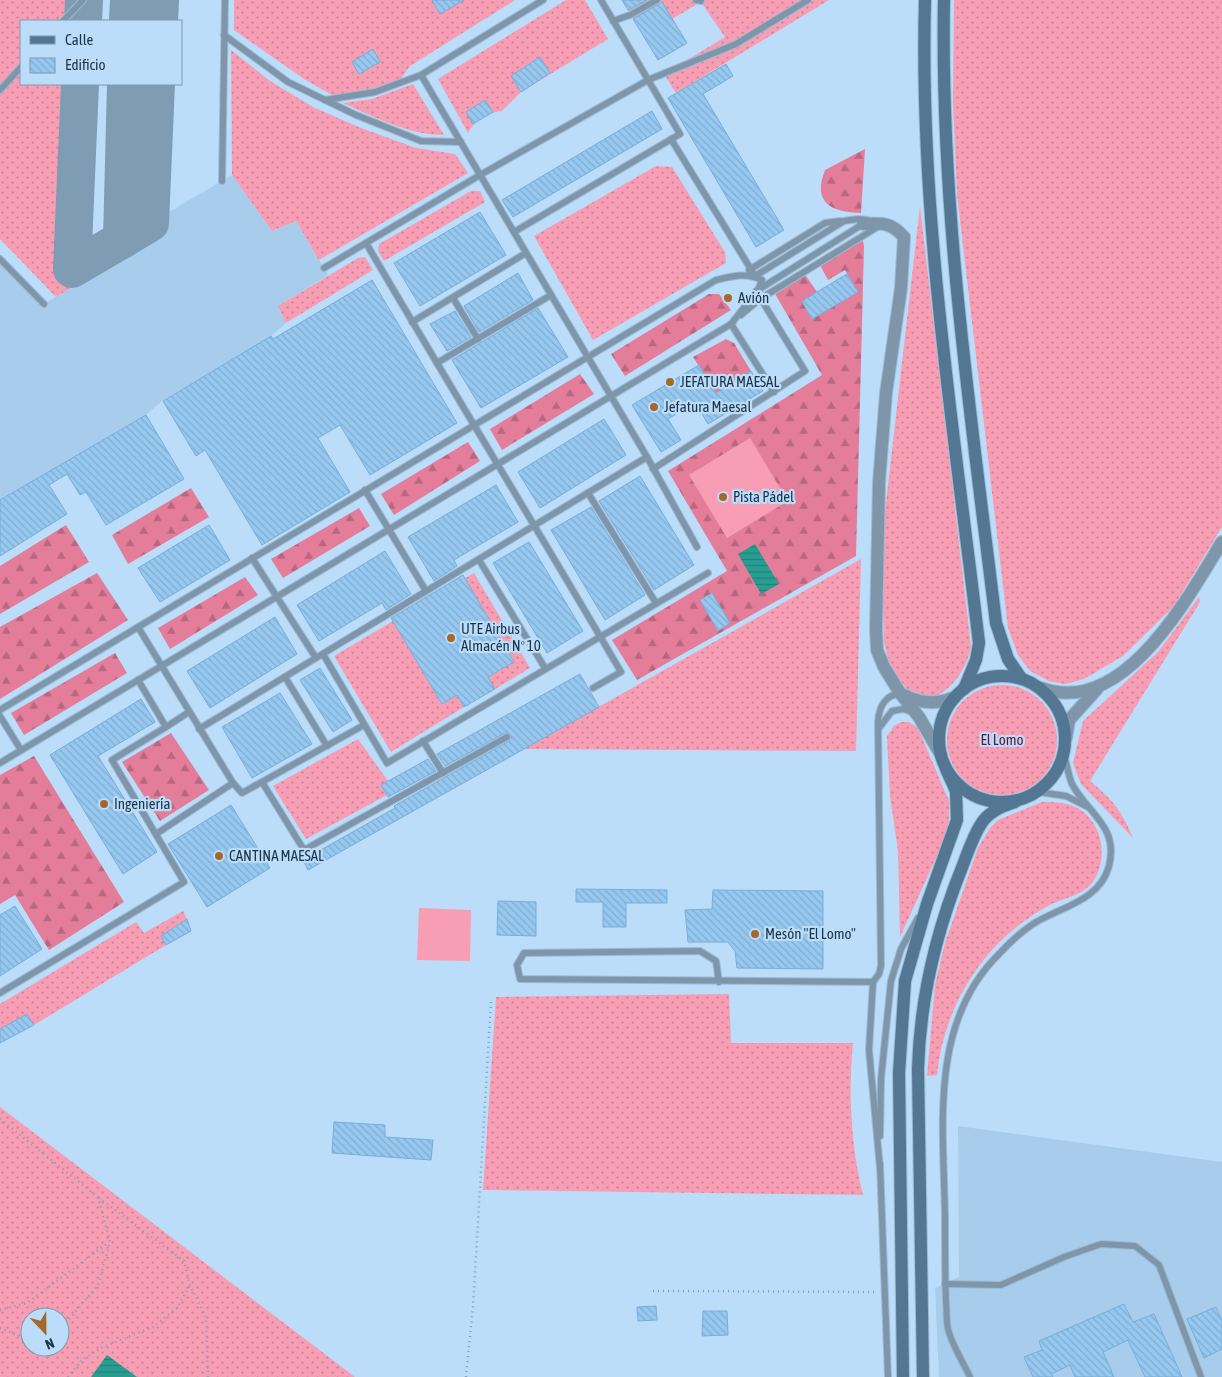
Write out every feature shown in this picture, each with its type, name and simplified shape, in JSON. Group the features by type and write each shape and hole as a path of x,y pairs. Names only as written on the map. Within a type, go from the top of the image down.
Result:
{"main road":[{"path":"903,1377 899,1073 900,1031 905,981 927,904 957,820 956,791 941,756 939,742 942,720 960,693 976,660 979,643 929,191 925,105 925,0"},
{"path":"944,0 948,187 965,360 996,623 1008,658 1021,678"},
{"path":"923,1377 918,1070 919,1034 925,989 935,943 951,894 981,824 992,812 1038,792 1056,775 1064,755 1066,738 1060,712 1052,699 1041,688 1021,678 990,677 960,693"},
{"path":"946,769 960,787 975,797 997,803 1015,802"}],"street":[{"path":"863,224 883,223 896,228 904,237 904,251 886,393 879,482 876,629 878,650 884,667 900,693 919,717 941,756"},
{"path":"1041,688 1054,693 1074,694 1090,690 1130,666 1164,630 1179,610 1222,542"},
{"path":"1066,738 1069,720 1083,702 1108,680"},
{"path":"900,693 923,703 946,701 960,693"}],"lane":[{"path":"64,20 83,0"},
{"path":"222,181 225,0"},
{"path":"325,100 375,92 422,75 542,0"},
{"path":"514,232 680,134 601,0"},
{"path":"613,21 630,15 657,0"},
{"path":"324,268 480,175 648,80 736,44 808,0"},
{"path":"224,35 288,82 356,115 421,141 461,142"},
{"path":"0,90 20,68"},
{"path":"422,75 612,396 697,547"},
{"path":"670,139 755,276"},
{"path":"0,710 716,280 743,274 825,223 858,218 883,223"},
{"path":"755,276 844,221"},
{"path":"0,763 730,324 760,299 883,223"},
{"path":"757,290 863,224"},
{"path":"366,243 473,426 535,525 621,672 593,688"},
{"path":"412,322 526,253"},
{"path":"0,259 44,304"},
{"path":"730,324 757,290 762,280 755,276 743,274"},
{"path":"653,468 805,371 760,299 757,290"},
{"path":"437,363 551,295"},
{"path":"453,298 478,339"},
{"path":"730,324 774,392"},
{"path":"199,729 647,457"},
{"path":"365,490 426,591"},
{"path":"588,492 656,603"},
{"path":"252,558 316,658"},
{"path":"479,560 545,668"},
{"path":"322,654 387,763 708,573"},
{"path":"138,627 233,784 242,793 364,725"},
{"path":"285,677 327,746"},
{"path":"138,680 166,727"},
{"path":"880,1168 869,1050 873,982 879,974 881,966 878,732 881,706 891,694 900,693"},
{"path":"878,732 883,720 892,711 903,709 919,717"},
{"path":"0,993 184,882 112,760 189,712"},
{"path":"0,716 21,750"},
{"path":"262,782 304,850 507,737"},
{"path":"423,741 443,773"},
{"path":"970,1377 948,1329 945,1284 942,1104 946,1062 951,1037 963,1005 972,987 998,955 1032,925 1086,898 1100,885 1108,868 1111,853 1110,838 1100,819 1072,783 1064,755"},
{"path":"156,834 233,784"},
{"path":"1038,792 1066,796 1090,808"},
{"path":"888,1377 880,1168 880,1079 891,981 901,949 927,904"},
{"path":"719,982 716,961 700,951 524,953 517,965 520,979 719,982 873,982"},
{"path":"945,1284 1001,1285 1064,1257 1101,1244 1135,1246 1160,1265 1201,1377"}],"path":[{"path":"466,1377 473,1306 491,1002"},
{"path":"0,1119 184,1262 190,1285 206,1318 208,1377"},
{"path":"70,1318 98,1285 110,1242 98,1197"},
{"path":"0,1310 27,1303 110,1242"},
{"path":"68,1377 82,1360 101,1348 153,1327 177,1308 190,1285"},
{"path":"654,1291 885,1292"},
{"path":"0,1328 20,1336"}],"shaded area":[{"path":"232,175 272,231 296,221 328,275 278,306 286,323 271,336 163,400 146,415 0,500 0,259 44,304 74,286 72,269"},
{"path":"755,544 779,584 761,594 738,554"},
{"path":"958,1126 1222,1162 1222,1377 939,1377 935,1288 959,1277"},
{"path":"107,1355 137,1377 91,1377"}],"green space":[{"path":"0,0 85,0 84,20 20,20 20,85 82,85 72,269 74,286 56,297 0,239"},
{"path":"234,0 515,0 410,66 397,84 337,98 304,79 234,30"},
{"path":"566,0 585,0 608,39 521,92 502,111 482,117 468,133 438,79"},
{"path":"622,0 829,0 676,93 664,74 725,37 701,2 672,19 635,22"},
{"path":"954,0 1222,0 1222,527 1174,606 1123,656 1084,679 1065,684 1049,681 1030,671 1018,655 1008,628 957,194 953,103"},
{"path":"231,50 270,81 313,107 361,128 416,148 455,154 468,173 319,260 296,221 272,231 232,175"},
{"path":"413,84 444,135 405,129 343,103 372,99"},
{"path":"865,149 861,213 833,208 823,198 821,190 825,170"},
{"path":"656,166 672,167 725,252 726,263 593,340 534,236"},
{"path":"471,191 480,191 485,202 384,261 378,251 379,244"},
{"path":"920,206 971,647 966,663 957,678 946,690 931,698 907,689 894,673 884,642 883,601 884,520"},
{"path":"862,236 864,246 856,556 637,680 612,640 727,571 668,471 822,375 774,292 804,273 817,292 802,302 812,319 858,292 845,270 828,280 819,263"},
{"path":"365,257 373,270 286,323 278,306 358,258"},
{"path":"709,294 719,294 731,310 625,376 611,354"},
{"path":"726,339 734,343 751,371 716,393 693,357"},
{"path":"580,374 594,394 502,450 490,429"},
{"path":"750,438 788,501 727,538 689,475"},
{"path":"468,442 480,461 394,515 381,494"},
{"path":"191,488 209,517 128,564 112,535"},
{"path":"359,508 370,526 283,578 271,559"},
{"path":"66,525 89,562 0,614 0,566"},
{"path":"861,559 856,751 524,749"},
{"path":"97,573 128,620 0,699 0,627"},
{"path":"474,573 530,668 495,689 490,680 459,698 464,707 391,752 334,656"},
{"path":"245,577 258,595 170,649 158,628"},
{"path":"1199,597 1200,602 1090,781 1116,806 1133,838 1081,784 1073,763 1083,721 1158,652"},
{"path":"115,653 127,673 24,735 11,713"},
{"name":"El Lomo","path":"1002,685 1013,686 1023,690 1041,701 1052,719 1056,729 1056,751 1052,761 1041,779 1023,790 1013,794 1002,795 991,794 981,790 963,779 952,761 948,751 947,740 948,729 952,719 963,701 981,690 991,686"},
{"path":"901,722 909,722 918,728 949,801 949,823 941,847 900,937 898,851 890,796 887,736 894,726"},
{"path":"171,733 209,790 160,821 122,762"},
{"path":"358,739 388,781 381,785 387,795 306,839 273,786"},
{"path":"34,756 124,902 49,950 15,895 0,904 0,775"},
{"path":"1042,802 1071,805 1085,813 1092,822 1098,832 1102,854 1096,876 1085,889 1051,904 1024,921 986,957 958,1000 948,1024 941,1049 937,1075 927,1076 935,985 945,943 978,848 990,828 998,820"},
{"path":"419,908 471,910 470,961 417,960"},
{"path":"183,911 187,919 161,936 166,945 34,1025 27,1014 0,1029 0,1004 136,922 144,933"},
{"path":"729,994 731,1043 853,1043 851,1100 853,1139 863,1195 483,1190 496,997"},
{"path":"0,1107 355,1377 0,1377"}],"building":[{"path":"432,0 464,0 440,14"},
{"path":"622,0 647,0 628,10"},
{"path":"662,2 687,43 658,60 633,19"},
{"path":"373,49 380,62 359,74 352,62"},
{"path":"540,57 550,73 521,92 511,76"},
{"path":"726,64 733,76 703,94 784,230 756,247 668,98"},
{"path":"485,100 493,112 473,124 466,112"},
{"path":"652,111 662,129 513,217 502,200"},
{"path":"480,212 506,255 420,306 394,263"},
{"path":"518,273 533,300 479,332 464,306"},
{"path":"847,274 858,292 812,319 802,301"},
{"path":"372,280 457,423 370,475 340,425 318,438 350,492 262,545 205,450 196,456 163,401 271,336 273,339"},
{"path":"538,308 568,357 481,408 452,360"},
{"path":"455,311 471,337 447,351 430,324"},
{"name":"Jefatura Maesal","path":"699,365 716,393 751,371 763,391 708,424 695,402 668,419 681,440 661,452 632,405"},
{"path":"146,415 184,479 106,525 86,492 80,495 67,474 49,485 67,514 0,556 0,500"},
{"path":"604,419 626,455 540,508 518,472"},
{"path":"640,476 694,565 654,590 599,501"},
{"path":"496,485 518,522 454,560 457,566 434,581 408,537"},
{"path":"591,507 645,595 605,620 551,530"},
{"path":"209,525 230,560 160,602 138,568"},
{"path":"529,542 583,631 547,653 493,563"},
{"path":"385,551 411,594 386,610 382,603 319,641 297,605"},
{"name":"UTE Airbus Almacén Nº 10","path":"463,575 514,662 488,677 495,689 464,707 457,695 442,704 391,618"},
{"path":"712,593 730,623 718,631 700,600"},
{"path":"275,617 297,654 210,708 187,671"},
{"path":"320,668 352,720 333,732 300,680"},
{"path":"580,674 599,707 308,870 303,860 509,741 512,737 509,733 505,733 445,766 437,754"},
{"path":"280,693 312,744 252,778 222,727"},
{"name":"Ingeniería","path":"141,699 155,722 98,756 157,852 123,874 50,755"},
{"path":"428,759 436,771 388,797 381,785"},
{"name":"CANTINA MAESAL","path":"231,805 270,868 207,907 168,844"},
{"path":"576,889 667,890 667,903 626,903 626,927 603,927 603,902 576,902"},
{"name":"Mesón \"El Lomo\"","path":"713,890 823,891 823,969 737,968 735,951 728,942 688,942 685,910 712,909"},
{"path":"498,901 536,902 536,936 497,935"},
{"path":"15,906 42,949 0,976 0,915"},
{"path":"187,919 191,931 166,945 161,936"},
{"path":"27,1014 34,1025 0,1043 0,1029"},
{"path":"334,1122 385,1125 385,1137 433,1140 431,1160 332,1153"},
{"path":"1124,1304 1133,1322 1154,1314 1182,1377 1145,1377 1128,1340 1103,1352 1114,1377 1075,1377 1070,1365 1051,1374 1053,1377 1033,1377 1024,1357 1042,1350 1039,1341"},
{"path":"656,1306 657,1320 638,1321 637,1307"},
{"path":"1216,1307 1222,1321 1222,1349 1204,1358 1187,1319"},
{"path":"703,1311 727,1311 728,1335 702,1336"}],"taxiway":[{"path":"83,20 84,0"},
{"path":"128,20 129,0"},
{"path":"159,20 160,0"},
{"path":"80,85 72,269 150,223 156,85"},
{"path":"122,240 126,85"}],"place":[{"name":"Avión","path":"728,298"},
{"name":"JEFATURA MAESAL","path":"670,382"},
{"name":"Jefatura Maesal","path":"654,407"},
{"name":"Pista Pádel","path":"723,497"},
{"name":"UTE Airbus Almacén Nº 10","path":"451,638"},
{"name":"Ingeniería","path":"104,804"},
{"name":"CANTINA MAESAL","path":"219,856"},
{"name":"Mesón \"El Lomo\"","path":"755,934"}]}
